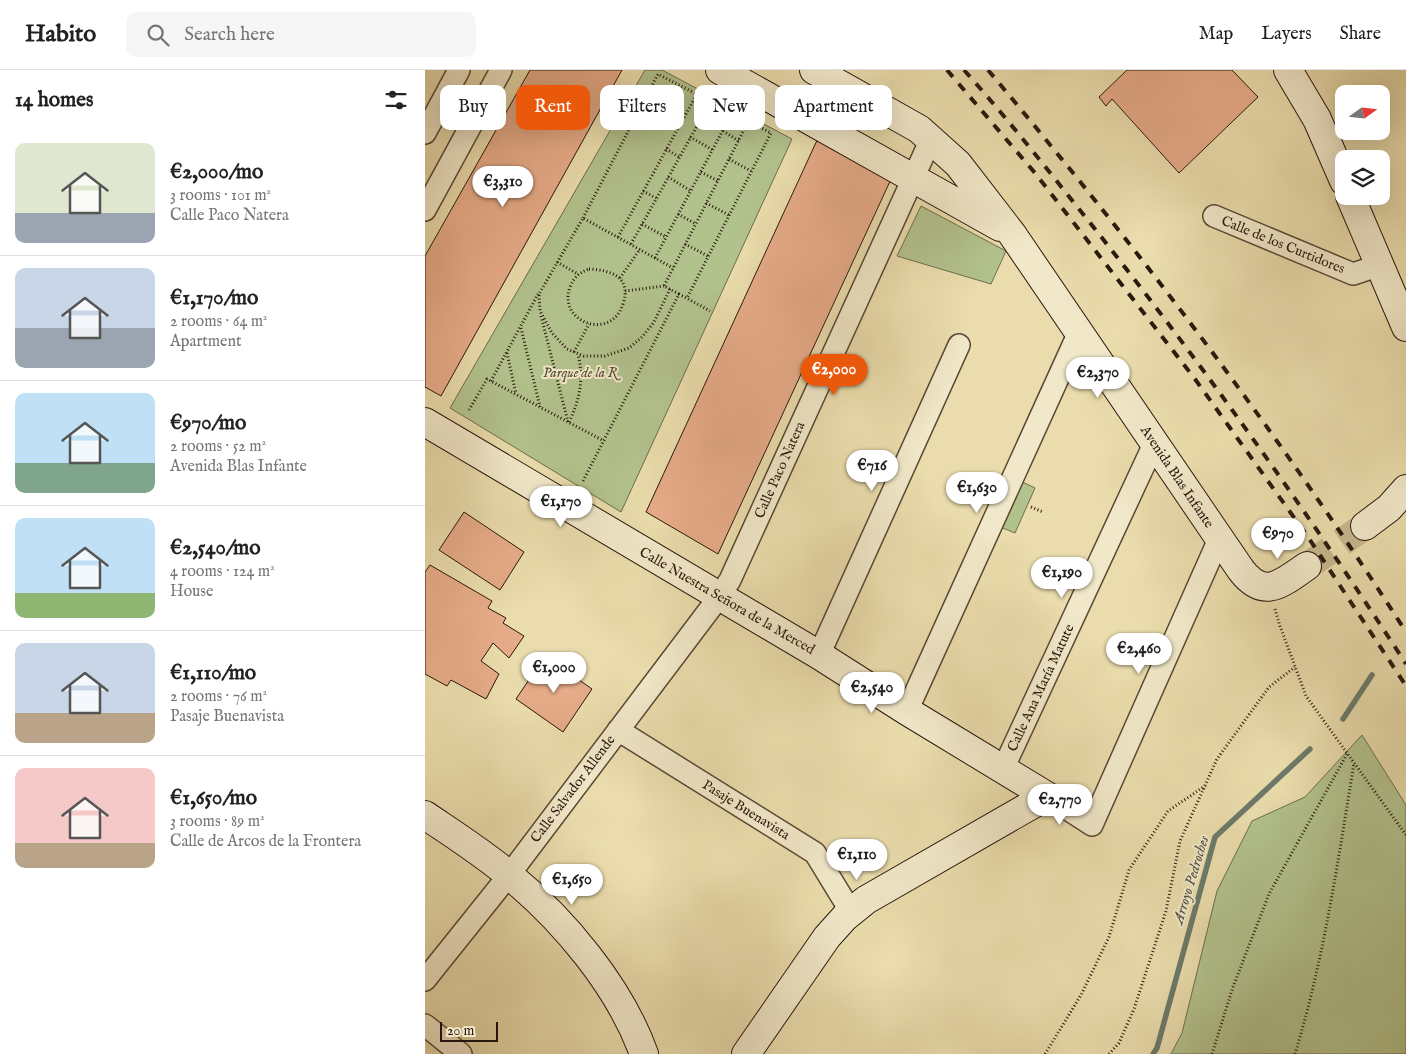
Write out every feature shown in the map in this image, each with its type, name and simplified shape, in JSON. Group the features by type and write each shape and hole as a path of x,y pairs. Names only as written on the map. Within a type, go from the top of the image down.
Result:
{"street":[{"path":"425,133 459,70"},
{"path":"425,210 501,70"},
{"name":"Avenida Blas Infante","path":"720,70 1012,234"},
{"name":"Avenida Blas Infante","path":"814,70 906,121 931,139 958,164 1012,234 1245,576 1256,586 1266,587"},
{"path":"1288,70 1317,119 1335,160"},
{"path":"913,177 931,139"},
{"name":"Calle Paco Natera","path":"719,596 730,580 913,177"},
{"path":"1354,205 1403,312"},
{"name":"Calle de los Curtidores","path":"1214,216 1353,274 1380,265"},
{"path":"907,711 1079,332"},
{"path":"819,655 959,345"},
{"name":"Calle Nuestra Señora de la Merced","path":"425,422 819,655 1092,825 1219,539"},
{"name":"Calle Ana María Matute","path":"1003,769 1154,444"},
{"path":"1365,526 1389,508 1406,489"},
{"path":"1266,587 1284,581 1307,566"},
{"name":"Calle Salvador Allende","path":"425,980 509,875 719,596"},
{"name":"Pasaje Buenavista","path":"618,730 815,853 851,912"},
{"path":"746,1054 827,938 851,912 866,900 1047,796"},
{"path":"425,815 509,875 543,906 578,944 600,973 632,1025 644,1054"},
{"path":"425,1025 461,1054"}],"path":[{"path":"491,381 583,218 658,74 694,92"},
{"path":"618,237 694,99"},
{"path":"687,298 771,133 765,129"},
{"path":"631,244 694,130"},
{"path":"664,286 744,130"},
{"path":"655,258 723,131 739,140"},
{"path":"690,137 713,150"},
{"path":"666,149 679,157"},
{"path":"729,159 751,171"},
{"path":"701,172 718,181"},
{"path":"668,177 691,191"},
{"path":"643,191 656,198"},
{"path":"706,204 729,215"},
{"path":"678,214 695,224"},
{"path":"583,218 673,268"},
{"path":"642,224 667,237"},
{"path":"685,244 708,256"},
{"path":"619,278 639,249"},
{"path":"557,262 578,274"},
{"path":"589,269 602,270 614,273 619,278 626,296 622,308 606,325 589,324 574,315 569,305 567,293 578,274 589,269"},
{"path":"625,292 664,286 710,311"},
{"path":"540,311 552,333 567,349 584,356 605,356 629,348 643,337 654,322 670,289"},
{"path":"539,294 540,311 569,422"},
{"path":"583,481 679,294"},
{"path":"574,352 589,324"},
{"path":"521,327 540,408"},
{"path":"507,352 515,394"},
{"path":"569,422 579,399 582,385 579,354"},
{"path":"469,410 487,379 604,441"},
{"path":"1031,507 1043,512"},
{"path":"1266,587 1306,696 1406,835"},
{"path":"1109,1054 1119,1043 1133,1009 1166,911 1180,840 1217,760 1269,687 1295,667"},
{"path":"1212,1054 1233,987 1269,894 1347,754"},
{"path":"1295,1054 1309,1006 1325,932 1354,764"},
{"path":"1045,1054 1081,995 1109,938 1129,870 1168,811 1205,786"},
{"path":"1215,1048 1217,1054"}],"green space":[{"name":"Parque de la R","path":"645,70 662,70 694,87 694,130 765,130 765,125 792,139 621,512 450,408 610,130 684,130 684,85 636,85"},
{"path":"921,206 1006,251 991,284 897,256"},
{"path":"1018,480 1035,488 1015,533 998,526"},
{"path":"1362,735 1406,805 1406,1054 1171,1054 1182,1033 1217,891 1252,821 1305,797"}],"building":[{"path":"530,70 622,70 614,85 600,85 600,110 590,128 590,85 522,85"},
{"path":"1127,70 1232,70 1258,97 1179,173 1112,99 1106,106 1099,97"},
{"path":"516,95 516,130 589,130 441,396 425,387 425,256 496,130 506,130 506,113"},
{"path":"819,136 892,177 718,554 646,512"},
{"path":"464,512 524,552 500,590 439,550"},
{"path":"430,565 492,601 488,608 506,618 503,623 524,636 509,658 493,643 481,661 499,674 486,699 451,680 447,686 425,674 425,572"},
{"path":"545,656 592,689 563,732 516,699"}],"waterway":[{"name":"Arroyo Pedroches","path":"1343,719 1372,675"},
{"name":"Arroyo Pedroches","path":"1153,1054 1157,1048 1215,837 1310,749"}],"tunnel":[{"path":"1307,566 1365,526"}],"railway":[{"path":"947,70 1035,173 1195,379 1308,537 1406,686"},
{"path":"964,70 1087,219 1212,382 1292,494 1406,664"},
{"path":"988,70 1099,205 1206,344 1309,486 1406,632"}]}
